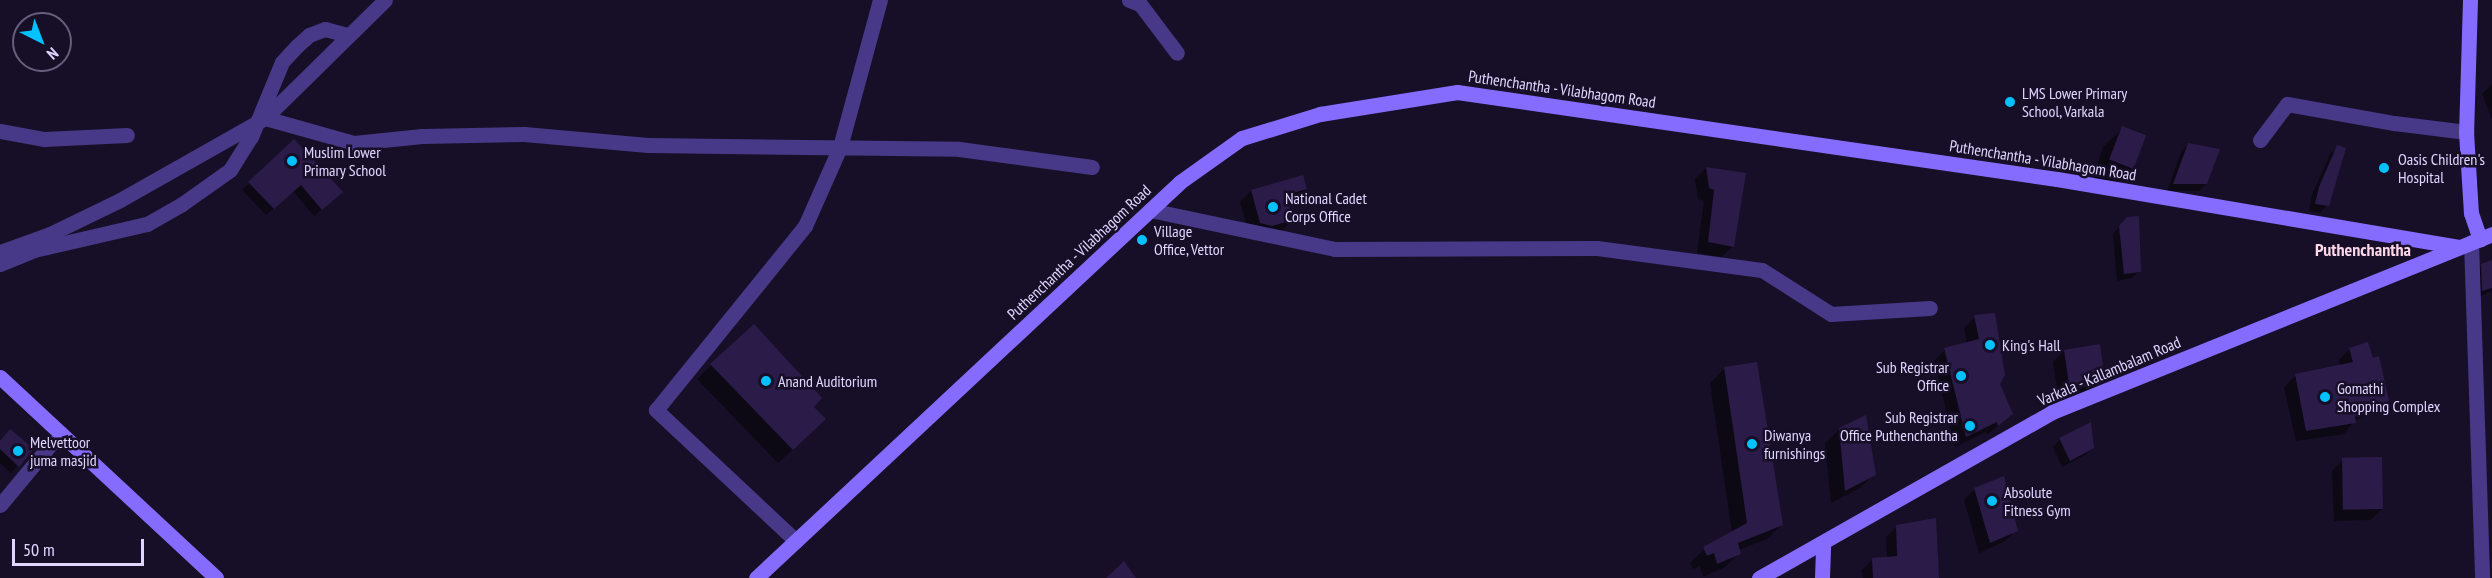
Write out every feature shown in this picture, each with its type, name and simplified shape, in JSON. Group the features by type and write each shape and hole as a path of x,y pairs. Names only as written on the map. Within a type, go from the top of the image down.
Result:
{"main road":[{"path":"2470,0 2466,132 2475,241"},
{"name":"Puthenchantha - Vilabhagom Road","path":"756,578 1180,182 1242,138 1320,114 1457,92 2475,241"},
{"name":"Varkala - Kallambalam Road","path":"1759,578 1823,544 2052,412 2475,241"},
{"path":"0,377 216,578"},
{"path":"1822,578 1823,544"}],"street":[{"path":"0,252 50,234 120,200 260,121 385,0"},
{"path":"796,541 656,410 805,226 840,147 880,0"},
{"path":"1129,0 1140,4 1176,53"},
{"path":"0,264 34,250 147,224 182,204 230,170 260,121 282,62 298,45 309,35 325,29 348,35"},
{"path":"2260,140 2287,104 2394,123 2466,132"},
{"path":"260,121 354,143 422,136 524,134 648,145 959,149 1092,167"},
{"path":"0,131 44,138 127,135"},
{"path":"1150,210 1335,249 1597,248 1762,270 1831,314 1930,308"},
{"path":"2475,241 2487,561 2482,578"},
{"path":"0,505 60,433"}],"building":[{"path":"2122,126 2146,135 2133,169 2109,160"},
{"name":"Muslim Lower Primary School","path":"294,139 343,192 322,210 301,185 274,209 248,182"},
{"path":"2188,143 2220,149 2207,184 2173,184"},
{"path":"2337,145 2346,148 2329,206 2315,204 2319,187"},
{"path":"1706,167 1746,173 1734,247 1708,242 1714,190 1709,188"},
{"name":"National Cadet Corps Office","path":"1303,175 1307,189 1286,195 1293,220 1272,226 1260,223 1251,190"},
{"path":"2139,216 2141,272 2124,274 2119,226 2127,217"},
{"path":"2492,260 2492,288 2482,291 2481,264"},
{"path":"1995,313 2005,375 2000,384 2013,414 1998,426 1997,422 1966,437 1944,348 1979,339 1974,315"},
{"name":"Anand Auditorium","path":"754,324 822,398 814,407 826,419 793,450 710,364"},
{"path":"2368,342 2373,358 2379,356 2389,401 2355,416 2356,423 2306,431 2295,374 2353,362 2349,348"},
{"path":"2100,344 2105,380 2070,391 2064,350"},
{"name":"Diwanya furnishings","path":"1757,362 1783,525 1738,543 1741,554 1717,564 1714,553 1707,556 1703,547 1747,523 1724,367"},
{"path":"1866,415 1876,475 1845,491 1839,428"},
{"path":"2091,422 2094,448 2070,461 2059,438"},
{"name":"Melvettoor juma masjid","path":"10,429 34,449 19,467 0,449 0,441"},
{"path":"2382,457 2383,509 2343,510 2342,458"},
{"path":"2004,476 2018,531 1990,543 1974,488"},
{"path":"1936,518 1939,578 1873,578 1872,558 1897,556 1896,525"},
{"path":"1124,561 1136,578 1106,578"}],"place":[{"name":"LMS Lower Primary School, Varkala","path":"2010,102"},
{"name":"Muslim Lower Primary School","path":"292,161"},
{"name":"Oasis Children's Hospital","path":"2384,168"},
{"name":"National Cadet Corps Office","path":"1273,207"},
{"name":"Village Office, Vettor","path":"1142,240"},
{"name":"King's Hall","path":"1990,345"},
{"name":"Sub Registrar Office","path":"1961,376"},
{"name":"Anand Auditorium","path":"766,381"},
{"name":"Gomathi Shopping Complex","path":"2325,397"},
{"name":"Sub Registrar Office Puthenchantha","path":"1970,426"},
{"name":"Diwanya furnishings","path":"1752,444"},
{"name":"Melvettoor juma masjid","path":"18,451"},
{"name":"Absolute Fitness Gym","path":"1992,501"}],"district":[{"name":"Puthenchantha","path":"2363,250"}]}
